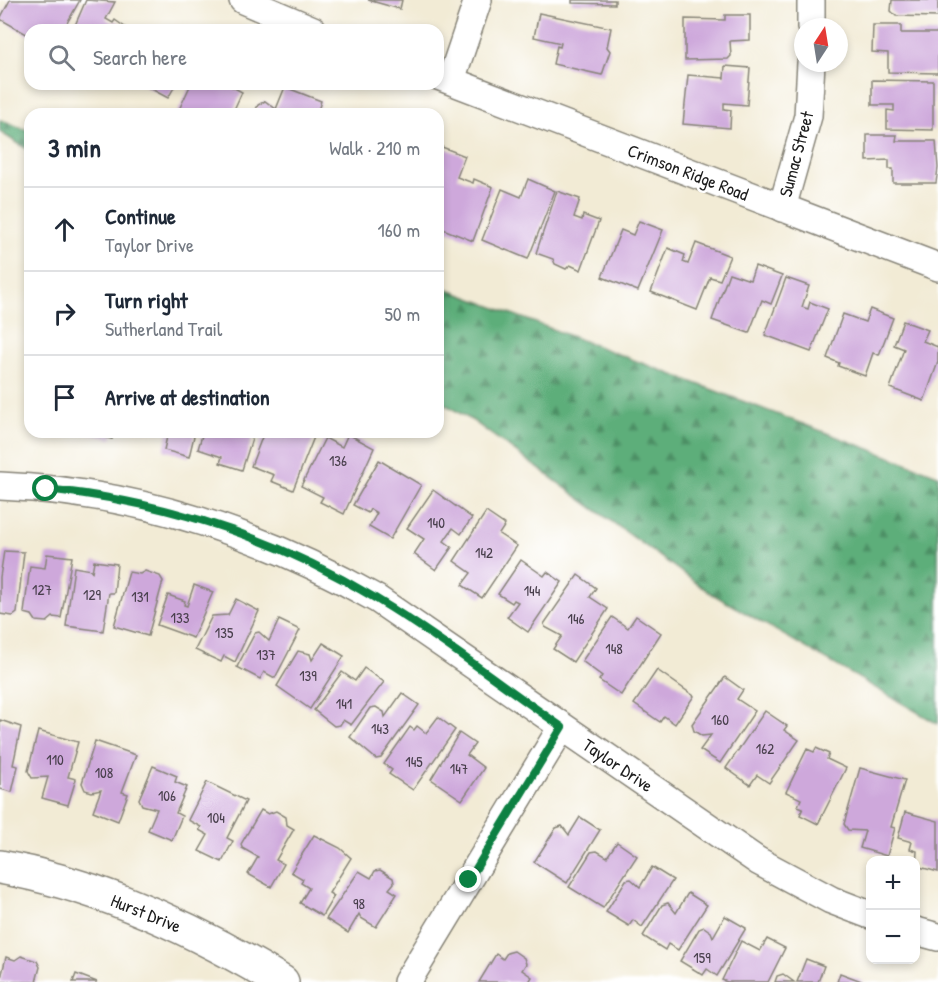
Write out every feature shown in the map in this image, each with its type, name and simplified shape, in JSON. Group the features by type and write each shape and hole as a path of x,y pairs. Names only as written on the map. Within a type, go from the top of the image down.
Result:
{"street":[{"path":"243,0 299,24"},
{"path":"445,78 478,0"},
{"path":"811,0 811,18"},
{"name":"Sumac Street","path":"782,208 808,116 810,72"},
{"name":"Crimson Ridge Road","path":"445,78 938,267"},
{"name":"Taylor Drive","path":"0,486 114,498 176,512 244,534 338,577 376,599 758,861 831,900 866,913"},
{"path":"407,982 562,727"},
{"name":"Hurst Drive","path":"0,867 49,878 135,907 223,948 282,982"},
{"path":"920,933 938,938"}],"green space":[{"path":"0,120 24,129 24,147 0,132"},
{"path":"444,288 938,475 938,724 709,592 473,421 444,404"}],"building":[{"path":"10,0 80,0 66,24 24,24 24,33 0,19"},
{"path":"86,0 115,2 106,19 113,23 115,20 121,24 76,24"},
{"path":"368,0 402,0 400,9"},
{"path":"572,0 615,0 615,4 572,3"},
{"path":"892,0 938,0 938,17 896,16 891,11"},
{"path":"539,13 611,28 607,47 610,51 602,75 553,64 557,46 560,47 561,43 534,37"},
{"path":"725,15 750,15 750,40 730,41 731,56 728,59 685,60 685,19 725,20"},
{"path":"873,25 901,25 901,33 938,33 938,73 888,72 888,53 872,52"},
{"path":"725,66 750,68 747,105 724,103 724,109 731,110 730,128 683,124 688,75 724,78"},
{"path":"872,80 933,81 933,130 887,129 887,110 894,111 894,105 872,105"},
{"path":"153,90 173,90 168,98"},
{"path":"188,90 238,90 242,92 235,108 180,108"},
{"path":"284,90 293,90 321,101 319,108 276,108"},
{"path":"265,101 275,108 257,108"},
{"path":"867,135 897,135 896,141 936,141 938,168 936,183 893,183 893,169 889,169 889,160 867,161"},
{"path":"444,148 465,156 457,177 473,183 474,179 493,187 473,241 444,229"},
{"path":"528,179 555,191 528,259 482,240 502,189 521,197"},
{"path":"557,191 580,199 574,217 582,220 583,215 599,221 581,270 570,265 566,269 555,264 553,259 536,253"},
{"path":"639,221 663,230 638,291 602,277 621,230 633,235"},
{"path":"696,243 730,256 720,280 710,277 697,310 651,292 668,248 685,255 683,262 688,264"},
{"path":"755,266 782,276 771,304 762,300 749,333 712,320 729,273 750,280"},
{"path":"786,278 809,286 802,307 808,309 810,302 828,309 811,352 765,335"},
{"path":"870,309 893,318 879,355 873,353 865,376 838,366 839,363 827,358 843,314 865,322"},
{"path":"903,321 928,330 923,341 938,347 938,362 924,401 890,388 904,349 894,345"},
{"path":"167,438 194,438 189,457 164,450"},
{"path":"201,438 252,438 242,470 220,463 222,457 198,449"},
{"path":"262,438 314,438 293,490 271,481 274,475 251,466"},
{"path":"325,438 342,447 346,438 355,438 374,448 344,514 320,502 323,497 301,486"},
{"path":"379,460 421,485 390,539 369,527 377,513 370,509 368,513 353,505"},
{"path":"433,490 472,518 461,534 453,528 444,541 452,547 436,570 414,554 424,539 407,528"},
{"path":"486,512 505,525 499,534 517,546 482,598 462,585 471,573 454,561"},
{"path":"4,551 24,552 17,613 13,616 0,614 0,577"},
{"path":"47,554 72,557 61,618 53,617 47,622 36,621 32,615 24,613 30,566 45,568"},
{"path":"521,560 544,576 547,572 562,582 528,632 507,617 518,602 514,600 512,603 498,594"},
{"path":"94,561 117,564 114,593 109,593 103,631 66,626 74,567 92,572"},
{"path":"145,571 160,576 163,581 148,636 114,626 129,572 140,574"},
{"path":"578,575 596,588 590,597 608,609 573,662 553,649 562,636 545,627 544,624"},
{"path":"194,585 213,592 193,638 157,625 168,595 185,601 184,605 187,606"},
{"path":"236,599 259,611 235,662 224,656 221,662 195,650 212,616 228,615"},
{"path":"636,616 661,633 621,695 599,680 602,676 582,661 612,617 628,628"},
{"path":"279,620 300,630 275,678 264,672 260,679 237,667 255,633 259,632 269,641"},
{"path":"323,643 344,656 310,709 277,686 298,651 310,654 312,660"},
{"path":"364,668 384,682 351,725 343,720 340,725 334,726 314,710 342,672 355,681"},
{"path":"657,670 694,696 675,724 664,716 660,722 634,704"},
{"path":"725,677 743,690 737,699 755,711 720,763 700,750 711,735 702,736 694,731 692,724"},
{"path":"402,693 419,705 381,758 376,759 350,737 370,708 376,707 384,712 385,717"},
{"path":"765,711 787,726 784,730 799,740 769,783 757,775 750,785 726,768"},
{"path":"438,717 455,730 413,790 389,774 392,770 384,764 410,727 414,730 417,726 426,733"},
{"path":"0,720 21,727 13,765 18,766 12,792 0,789"},
{"path":"38,731 78,742 68,777 76,779 68,805 42,798 48,777 32,778 28,771"},
{"path":"459,733 475,744 467,755 484,768 462,800 431,779"},
{"path":"95,741 136,755 122,792 128,794 118,821 93,811 101,790 92,792 85,790 82,783"},
{"path":"816,748 829,754 827,759 846,768 818,824 800,815 803,808 798,806 801,799 786,792 807,749 814,752"},
{"path":"153,766 177,776 175,782 187,787 176,813 182,816 172,840 148,830 157,809 142,805 139,799"},
{"path":"860,768 905,780 891,827 895,828 887,856 860,848 865,831 848,830 844,824"},
{"path":"207,782 246,801 227,838 233,841 222,862 199,851 208,835 199,830 201,827 188,820"},
{"path":"261,810 268,814 276,811 286,817 287,825 294,829 276,860 284,864 271,887 248,874 258,857 242,848 241,844"},
{"path":"905,812 938,821 938,872 920,867 920,856 917,856 917,851 910,849 912,842 898,838"},
{"path":"580,817 600,830 567,883 534,862 556,828 562,826 569,835"},
{"path":"314,835 340,848 351,858 329,893 334,896 322,916 300,903 309,888 301,883 303,879 291,872"},
{"path":"617,842 637,856 603,908 569,887 591,852 597,851 607,857"},
{"path":"652,867 673,880 642,927 633,920 629,926 606,912 626,880 631,879 640,887"},
{"path":"380,870 393,878 394,883 389,889 397,894 376,927 361,918 359,914 348,933 326,919 359,871 371,878 375,871"},
{"path":"688,893 707,905 678,950 668,944 665,950 643,936 662,905 668,903 676,913"},
{"path":"725,916 746,928 717,976 707,969 703,975 680,961 699,929 704,927 711,932 713,937"},
{"path":"767,939 785,948 768,982 722,980 741,941 760,951"},
{"path":"514,951 524,958 526,964 522,970 532,977 529,982 479,982 496,954 503,959 507,953"},
{"path":"21,956 37,961 40,967 36,982 0,982 6,957 15,960"},
{"path":"806,959 824,966 818,982 797,982"},
{"path":"840,973 864,982 837,982"},
{"path":"76,974 97,982 73,982"},
{"path":"783,974 794,982 775,982 777,976"}],"route":[{"path":"46,489 114,498 176,512 244,534 295,557 338,577 376,599 562,727 469,880"}]}
